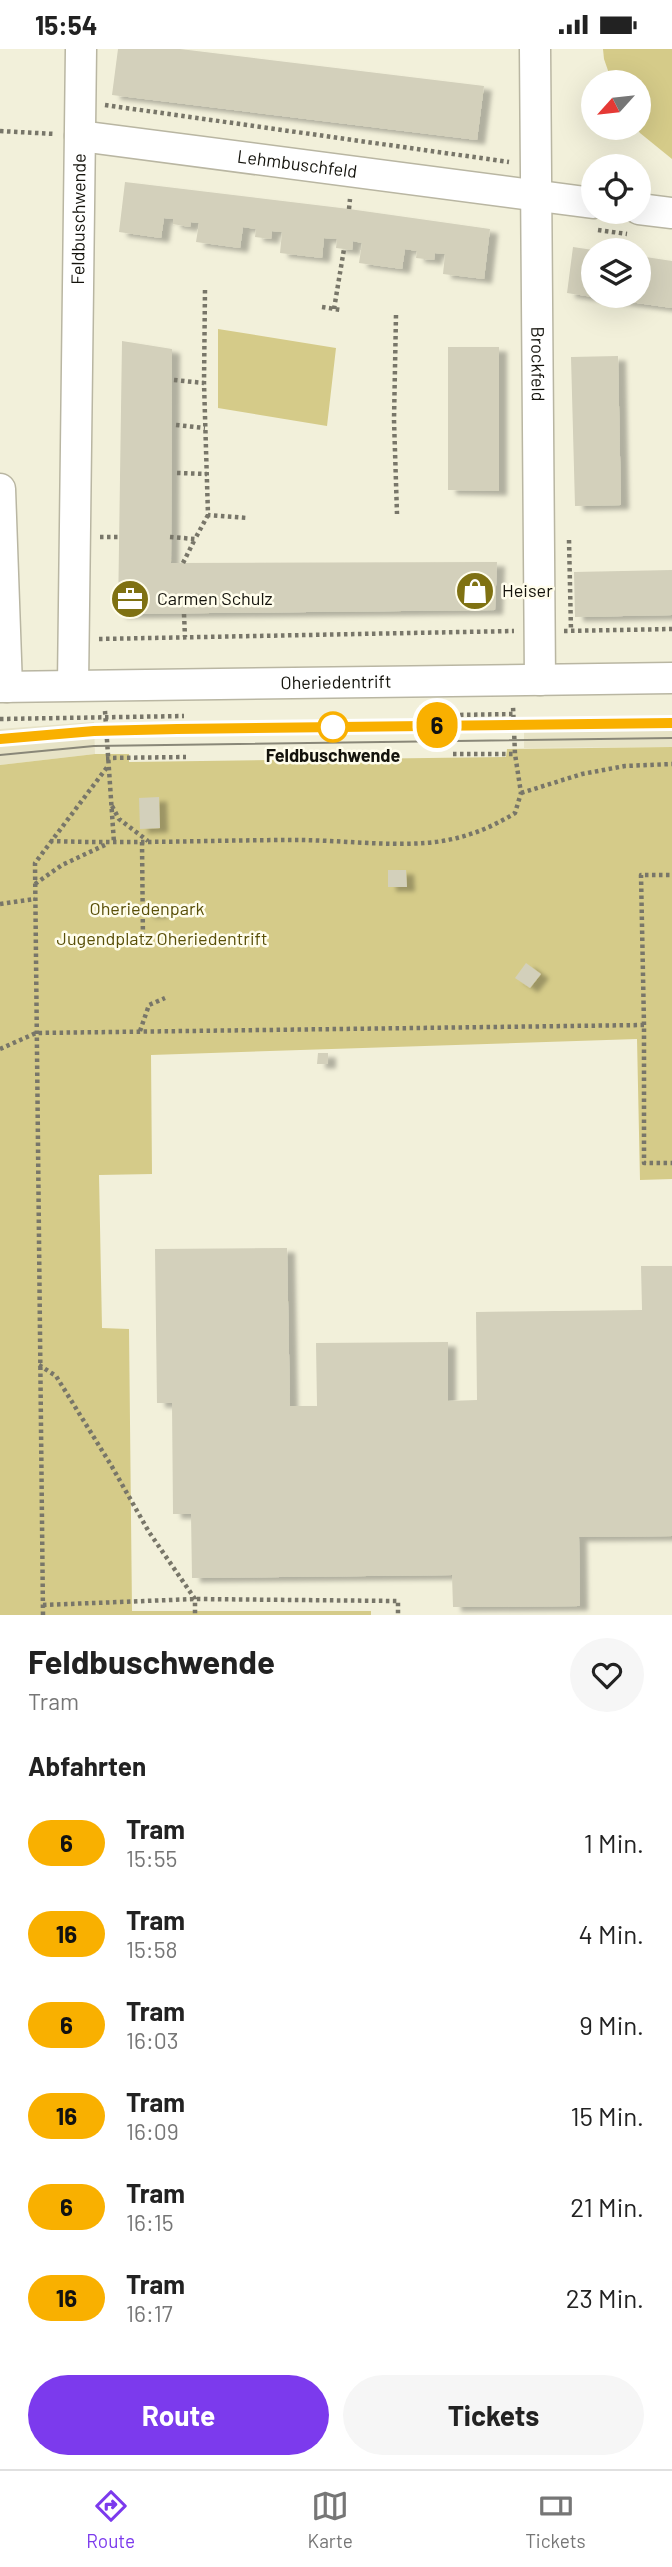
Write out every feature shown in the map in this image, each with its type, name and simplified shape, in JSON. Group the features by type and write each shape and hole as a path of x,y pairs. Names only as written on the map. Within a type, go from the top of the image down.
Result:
{"street":[{"name":"Feldbuschwende","path":"73,685 81,49"},
{"name":"Brockfeld","path":"535,49 540,680"},
{"name":"Lehmbuschfeld","path":"80,136 581,201"},
{"path":"651,210 672,213"},
{"path":"0,489 4,687"},
{"name":"Oheriedentrift","path":"4,687 672,678"}],"path":[{"path":"80,101 535,166"},
{"path":"0,131 80,136"},
{"path":"349,209 350,199"},
{"path":"334,309 344,249"},
{"path":"183,563 208,515 204,383 205,290"},
{"path":"322,307 341,310"},
{"path":"396,315 394,421 397,514"},
{"path":"174,380 204,383"},
{"path":"176,425 205,428"},
{"path":"177,473 207,474"},
{"path":"208,515 247,518"},
{"path":"170,537 195,539"},
{"path":"184,614 185,637"},
{"path":"100,639 672,629"},
{"path":"50,841 111,843 322,840 425,843 492,828 515,813 521,793 513,714 453,715"},
{"path":"0,719 184,716"},
{"path":"105,717 111,843"},
{"path":"453,754 515,754"},
{"path":"106,758 186,757"},
{"path":"521,793 582,773 625,766 672,764"},
{"path":"43,1615 34,863 108,766"},
{"path":"111,806 119,819 149,842"},
{"path":"142,842 143,942"},
{"path":"35,885 62,865 111,843"},
{"path":"672,875 641,875 644,1163 672,1163"},
{"path":"0,904 35,899"},
{"path":"141,1031 149,1005 166,998"},
{"path":"0,1049 36,1033 644,1025"},
{"path":"39,1365 56,1376 149,1532 195,1599 195,1615"},
{"path":"43,1605 195,1599 398,1601 398,1615"}],"shaded area":[{"path":"672,716 672,747 524,748 524,718"},
{"path":"94,722 95,754 0,765 0,729"}],"green space":[{"path":"603,49 672,49 672,159 649,140 651,140 651,70 608,70"},
{"path":"218,329 336,348 327,426 218,408"},
{"name":"Oheriedenpark","path":"672,747 672,1179 640,1180 637,1039 151,1055 152,1174 99,1175 102,1328 129,1329 132,1611 371,1611 371,1615 0,1615 0,765 95,754 129,754 129,762 506,757 507,749"}],"building":[{"path":"118,49 180,49 484,86 477,140 112,95"},
{"path":"125,182 490,229 484,279 443,274 445,254 435,253 434,260 416,258 417,251 405,249 402,269 359,263 362,243 353,241 352,250 336,248 337,239 324,238 322,258 280,253 282,232 272,231 271,239 255,237 256,229 243,227 240,248 196,242 199,223 191,222 190,227 173,224 173,219 164,218 161,238 119,232"},
{"path":"573,247 581,248 581,295 567,293"},
{"path":"651,258 672,261 672,308 651,305"},
{"path":"122,341 172,349 171,563 497,562 495,610 118,614"},
{"path":"448,347 499,347 499,491 448,490"},
{"path":"618,356 621,505 575,506 571,357"},
{"path":"672,570 672,615 575,617 574,572"},
{"path":"159,797 160,828 140,829 139,798"},
{"path":"388,870 406,870 407,887 388,887"},
{"path":"161,905 161,913 146,914 145,906"},
{"path":"526,963 541,974 530,988 515,978"},
{"path":"318,1053 328,1053 328,1064 317,1064"},
{"path":"287,1248 290,1406 317,1406 316,1343 448,1342 448,1401 477,1400 476,1312 642,1310 641,1266 672,1266 672,1536 579,1537 580,1606 453,1607 452,1575 192,1578 191,1514 173,1514 172,1403 157,1403 155,1249"}],"tram line":[{"path":"0,739 106,731 201,728 672,723"},
{"name":"6","path":"0,739 94,731 177,729 672,723"},
{"path":"0,755 94,746 672,738"}],"place":[{"name":"Heiser","path":"475,591"},
{"name":"Carmen Schulz","path":"130,599"},
{"name":"Feldbuschwende","path":"333,727"}],"park label":[{"name":"Jugendplatz Oheriedentrift","path":"162,939"}]}
